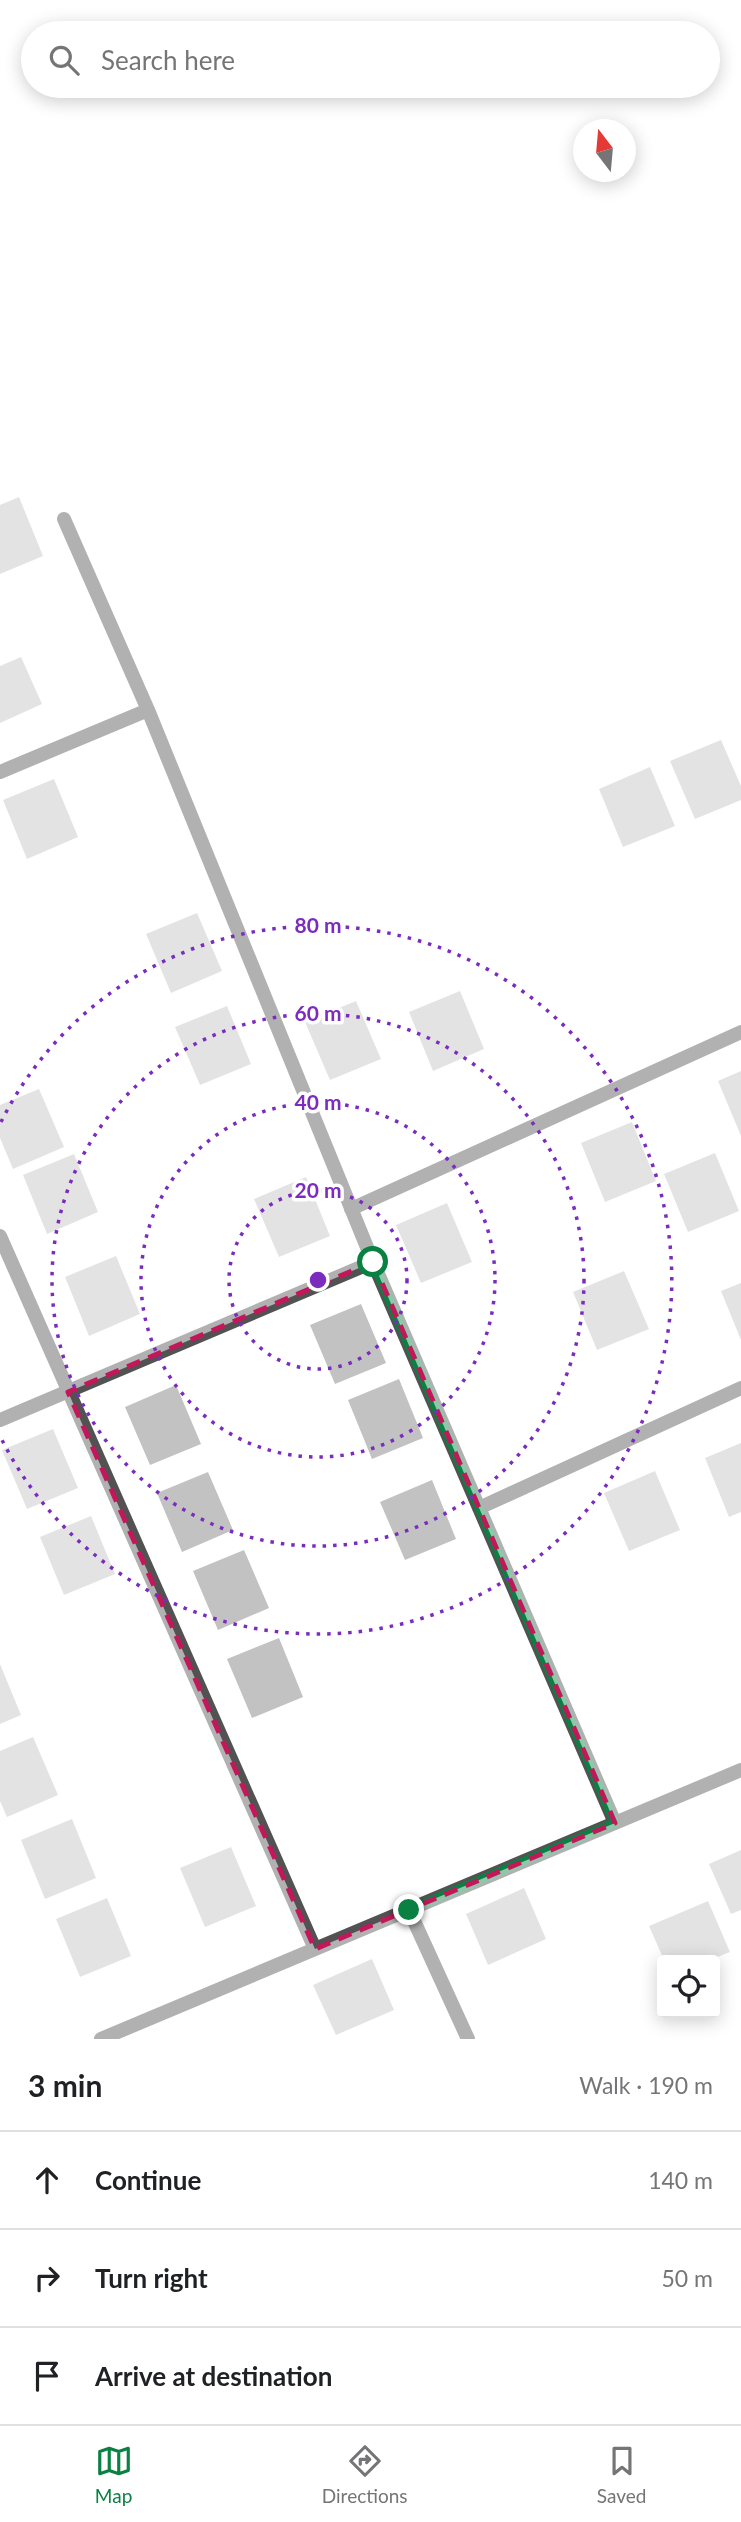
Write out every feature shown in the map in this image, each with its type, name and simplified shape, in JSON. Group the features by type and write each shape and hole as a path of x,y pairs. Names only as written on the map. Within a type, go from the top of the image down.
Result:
{"street":[{"path":"64,519 148,710 373,1262 615,1823"},
{"path":"0,772 148,710"},
{"path":"351,1209 741,1032"},
{"path":"0,1236 315,1949"},
{"path":"0,1420 373,1262"},
{"path":"479,1508 741,1388"},
{"path":"101,2039 741,1770"},
{"path":"409,1910 468,2039"}],"highlighted area":[{"path":"373,1262 615,1823 315,1949 68,1392"}],"building":[{"path":"19,497 43,556 0,574 0,505"},
{"path":"21,657 42,704 0,723 0,666"},
{"path":"721,740 741,786 741,800 695,819 670,761"},
{"path":"650,767 675,826 623,847 599,789"},
{"path":"54,779 78,837 27,859 3,800"},
{"path":"197,913 222,971 171,993 146,934"},
{"path":"460,991 484,1049 433,1071 409,1012"},
{"path":"356,1001 381,1059 330,1080 305,1022"},
{"path":"227,1006 251,1064 200,1085 175,1027"},
{"path":"741,1071 741,1136 718,1081"},
{"path":"39,1089 64,1147 13,1169 0,1138 0,1105"},
{"path":"632,1122 656,1181 605,1202 581,1143"},
{"path":"715,1153 739,1211 688,1232 664,1174"},
{"path":"74,1154 98,1212 47,1234 23,1175"},
{"path":"306,1177 330,1236 279,1257 254,1199"},
{"path":"447,1203 472,1262 421,1283 396,1225"},
{"path":"116,1256 140,1314 89,1336 65,1277"},
{"path":"624,1271 649,1329 597,1350 573,1292"},
{"path":"741,1283 741,1340 721,1291"},
{"path":"361,1304 386,1363 335,1384 310,1325"},
{"path":"399,1379 423,1438 372,1459 348,1400"},
{"path":"176,1385 201,1444 150,1465 125,1407"},
{"path":"53,1429 78,1488 27,1509 2,1450"},
{"path":"741,1443 741,1512 729,1517 705,1458"},
{"path":"655,1471 680,1530 629,1551 604,1493"},
{"path":"208,1472 233,1530 182,1552 157,1493"},
{"path":"432,1480 456,1539 405,1560 380,1502"},
{"path":"91,1516 115,1574 64,1595 40,1537"},
{"path":"244,1550 269,1608 218,1630 193,1571"},
{"path":"279,1638 303,1697 252,1718 227,1659"},
{"path":"0,1664 21,1715 0,1724"},
{"path":"33,1737 58,1795 7,1817 0,1801 0,1751"},
{"path":"72,1819 96,1878 45,1899 21,1840"},
{"path":"231,1847 256,1906 205,1927 180,1868"},
{"path":"741,1850 741,1910 731,1914 709,1864"},
{"path":"524,1888 546,1939 488,1965 466,1914"},
{"path":"107,1898 131,1956 80,1977 56,1919"},
{"path":"708,1901 730,1952 720,1956 662,1955 649,1926"},
{"path":"372,1959 394,2010 336,2035 313,1985"}],"route":[{"path":"373,1262 615,1823 409,1910"}]}
